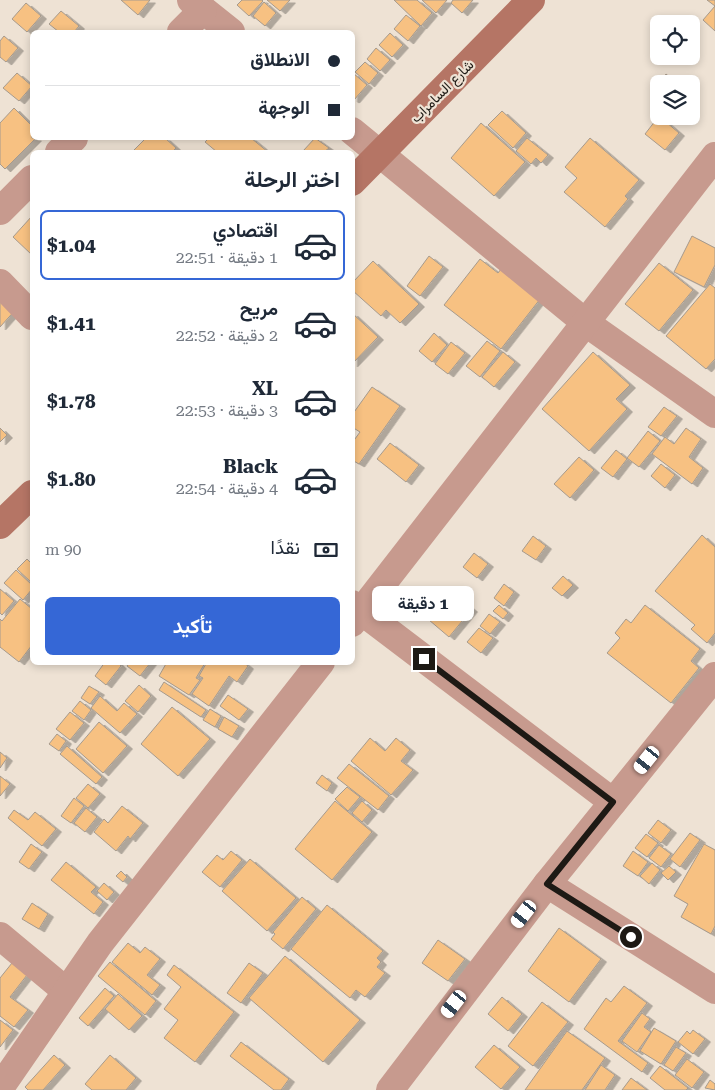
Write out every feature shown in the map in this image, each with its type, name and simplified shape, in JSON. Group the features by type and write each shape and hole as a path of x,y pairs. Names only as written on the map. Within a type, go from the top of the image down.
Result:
{"street":[{"name":"شارع السامراب","path":"355,179 531,0"},
{"path":"182,30 197,5 228,30"},
{"path":"355,133 586,323 715,414"},
{"path":"61,150 72,140"},
{"path":"613,802 355,613 586,323 715,156"},
{"path":"0,210 30,180"},
{"path":"0,283 30,314"},
{"path":"0,525 30,496"},
{"path":"0,1088 100,943 319,665"},
{"path":"390,1090 547,884 715,676"},
{"path":"547,884 715,990"},
{"path":"0,936 66,991"}],"building":[{"path":"121,0 150,0 138,15"},
{"path":"242,0 263,1 249,16 237,5"},
{"path":"267,0 290,0 280,11"},
{"path":"394,0 417,0 432,13 421,26"},
{"path":"422,0 447,0 436,13"},
{"path":"453,0 473,0 462,13 451,3"},
{"path":"707,0 715,0 715,6"},
{"path":"264,2 276,13 265,26 253,16"},
{"path":"26,3 41,16 27,32 12,19"},
{"path":"715,6 715,31 703,20"},
{"path":"61,11 79,26 76,30 56,30 49,24"},
{"path":"406,15 420,26 408,41 394,29"},
{"path":"390,33 403,45 392,57 379,45"},
{"path":"4,36 18,48 6,62 0,57 0,41"},
{"path":"376,48 390,60 380,71 367,59"},
{"path":"365,62 378,73 369,84 355,72"},
{"path":"17,73 30,84 30,88 19,101 3,88"},
{"path":"355,75 367,85 355,99"},
{"path":"14,108 30,124 30,140 34,140 5,169 0,164 0,123"},
{"path":"502,111 526,133 513,148 488,125"},
{"path":"481,123 525,162 494,196 451,158"},
{"path":"652,125 670,125 679,133 665,150 645,134"},
{"path":"527,138 548,155 541,163 536,158 531,164 516,151"},
{"path":"590,138 639,180 625,196 628,199 605,227 564,192 577,178 565,167"},
{"path":"144,140 167,140 176,148 174,150 134,150"},
{"path":"207,140 253,140 266,150 215,150 205,142"},
{"path":"313,140 318,140 329,148 326,150 304,150"},
{"path":"30,218 30,253 13,237"},
{"path":"692,236 715,248 715,265 704,287 674,272"},
{"path":"429,256 443,267 420,296 407,286"},
{"path":"480,259 498,273 501,269 544,294 501,349 444,305"},
{"path":"373,261 419,304 400,323 386,310 381,316 355,293 355,280"},
{"path":"659,263 693,290 659,331 625,304"},
{"path":"710,284 715,288 715,359 706,369 666,336"},
{"path":"0,291 18,307 0,327"},
{"path":"355,316 378,337 355,361"},
{"path":"434,333 447,345 432,362 419,351"},
{"path":"487,341 500,351 480,377 466,366"},
{"path":"451,342 465,353 448,374 435,364"},
{"path":"503,352 515,362 494,387 482,377"},
{"path":"593,352 630,385 616,399 627,409 589,451 542,409"},
{"path":"372,387 400,406 359,464 355,462 355,439 360,432 355,429 355,411"},
{"path":"664,407 677,416 661,436 648,427"},
{"path":"0,428 7,435 0,442"},
{"path":"686,428 701,439 689,457 703,468 692,484 652,454 665,437 674,444"},
{"path":"648,431 660,441 639,467 627,458"},
{"path":"390,443 419,465 406,482 377,459"},
{"path":"616,450 627,459 613,477 601,468"},
{"path":"579,457 594,470 570,498 554,484"},
{"path":"661,464 675,475 665,488 651,476"},
{"path":"702,535 715,547 715,633 707,643 691,629 695,625 655,591"},
{"path":"533,536 546,546 536,560 522,551"},
{"path":"474,553 488,564 477,578 463,567"},
{"path":"27,559 30,562 30,581 17,569"},
{"path":"16,570 30,583 30,591 23,600 4,583"},
{"path":"563,576 573,585 562,596 552,588"},
{"path":"504,584 514,592 504,606 494,598"},
{"path":"445,587 472,609 449,637 422,614"},
{"path":"0,589 14,601 2,615 0,613"},
{"path":"20,599 30,607 30,648 19,662 0,647 0,619 2,621"},
{"path":"499,605 508,613 503,619 493,611"},
{"path":"645,605 700,649 691,661 699,668 671,703 607,653 620,638 615,633 626,619 631,623"},
{"path":"489,614 500,622 490,634 480,626"},
{"path":"479,628 493,638 481,653 467,642"},
{"path":"103,665 121,666 106,685 95,676"},
{"path":"128,665 149,665 140,676"},
{"path":"165,665 204,665 196,678 200,680 189,695 159,676"},
{"path":"205,665 248,666 237,682 229,676 209,706 192,694 203,678 199,676"},
{"path":"164,682 206,710 201,717 159,690"},
{"path":"139,685 151,696 138,712 125,701"},
{"path":"89,686 99,692 90,704 81,698"},
{"path":"228,695 248,709 239,720 220,706"},
{"path":"100,696 117,711 124,703 137,714 120,733 91,708"},
{"path":"80,701 91,710 84,720 72,711"},
{"path":"172,707 210,739 178,776 141,744"},
{"path":"210,709 221,716 215,727 203,720"},
{"path":"70,712 84,723 70,740 56,729"},
{"path":"224,717 239,726 232,737 218,729"},
{"path":"99,722 127,746 103,773 76,749"},
{"path":"57,734 66,741 59,751 49,744"},
{"path":"370,738 385,751 396,738 410,750 401,761 413,770 391,795 351,761"},
{"path":"67,746 102,777 96,784 60,754"},
{"path":"0,752 7,758 0,768"},
{"path":"349,764 389,796 378,810 337,778"},
{"path":"322,775 332,783 327,791 316,783"},
{"path":"0,776 10,784 0,796"},
{"path":"88,784 100,794 88,808 76,798"},
{"path":"347,787 360,797 348,811 335,799"},
{"path":"74,798 84,806 71,823 61,816"},
{"path":"335,801 372,832 332,880 295,849"},
{"path":"362,801 372,810 362,822 352,813"},
{"path":"122,806 143,823 130,839 128,836 116,851 94,832 104,819 108,823"},
{"path":"86,808 97,817 85,832 74,823"},
{"path":"14,810 28,820 35,812 56,829 42,846 8,818"},
{"path":"658,820 671,830 661,843 648,833"},
{"path":"690,833 700,840 680,867 670,859"},
{"path":"646,834 658,843 647,857 635,848"},
{"path":"31,844 42,852 29,869 19,862"},
{"path":"704,844 715,850 715,926 711,934 681,917 688,904 674,896"},
{"path":"659,845 671,854 661,867 649,858"},
{"path":"231,851 242,860 220,887 202,872 217,855 223,860"},
{"path":"633,851 648,862 638,876 623,866"},
{"path":"250,859 296,898 267,931 222,891"},
{"path":"66,862 96,887 91,892 103,902 94,914 51,880"},
{"path":"652,863 660,870 649,884 640,876"},
{"path":"669,866 676,872 668,880 661,873"},
{"path":"121,871 127,877 123,882 116,876"},
{"path":"104,883 114,892 107,900 97,891"},
{"path":"302,897 316,909 283,949 271,939 275,934 273,932"},
{"path":"32,903 48,914 39,929 22,919"},
{"path":"327,905 383,951 377,958 381,962 377,967 385,973 365,997 356,990 350,998 291,949"},
{"path":"559,928 601,959 569,1002 528,971"},
{"path":"438,940 465,959 448,981 422,963"},
{"path":"128,943 140,953 145,947 160,959 147,975 160,985 152,995 112,962"},
{"path":"285,956 360,1020 323,1062 249,998"},
{"path":"110,962 156,1001 145,1015 98,976"},
{"path":"12,963 27,975 10,997 28,1010 14,1027 0,1016 0,978"},
{"path":"249,963 263,973 241,1003 227,993"},
{"path":"174,965 234,1012 195,1062 164,1038 178,1020 164,1009 181,987 167,975"},
{"path":"624,986 647,1003 618,1041 648,1063 642,1072 584,1029 606,998 611,1002"},
{"path":"105,988 114,996 88,1026 79,1018"},
{"path":"118,994 142,1016 129,1030 105,1009"},
{"path":"502,997 522,1014 508,1031 488,1014"},
{"path":"542,1002 568,1022 533,1066 508,1046"},
{"path":"642,1013 650,1019 644,1027 651,1032 637,1052 622,1041"},
{"path":"0,1020 13,1030 0,1047"},
{"path":"654,1028 676,1041 661,1064 640,1051"},
{"path":"693,1030 705,1039 693,1054 678,1042 687,1031 690,1034"},
{"path":"567,1031 605,1058 582,1090 525,1090"},
{"path":"241,1042 289,1079 281,1090 274,1090 230,1056"},
{"path":"494,1045 520,1067 501,1089 475,1067"},
{"path":"676,1047 686,1053 673,1071 664,1065"},
{"path":"54,1055 65,1065 43,1090 28,1090 25,1087"},
{"path":"110,1055 136,1078 126,1090 92,1090 85,1084"},
{"path":"687,1059 704,1072 692,1088 675,1075"},
{"path":"601,1065 615,1075 605,1090 585,1090"},
{"path":"660,1066 688,1088 686,1090 665,1090 650,1078"},
{"path":"631,1078 647,1090 622,1090"},
{"path":"710,1080 715,1084 715,1090 705,1088"}],"route":[{"path":"424,659 613,802 547,884 631,937"}]}
